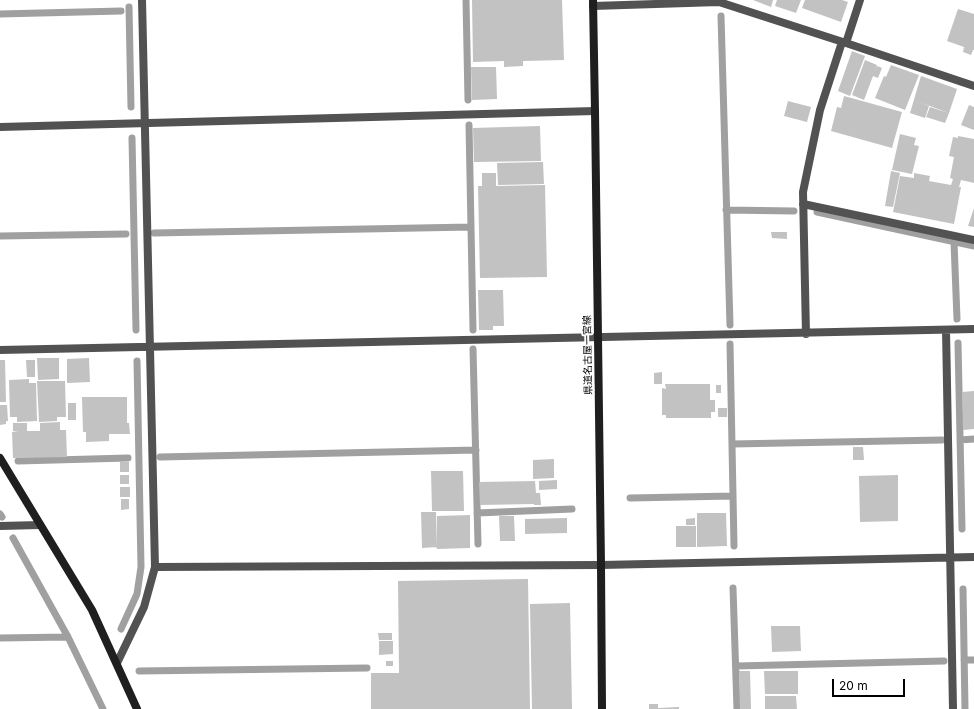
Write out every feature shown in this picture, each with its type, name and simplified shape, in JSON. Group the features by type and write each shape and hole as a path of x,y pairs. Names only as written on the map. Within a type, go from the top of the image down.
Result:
{"main road":[{"name":"県道名古屋一宮線","path":"593,3 596,111 602,709"},
{"path":"0,458 92,610 137,709"}],"street":[{"path":"116,663 144,607 155,567 142,0"},
{"path":"806,334 803,192 820,110 860,0"},
{"path":"593,3 719,1 974,86"},
{"path":"0,127 596,111"},
{"path":"803,204 974,240"},
{"path":"0,350 806,334 974,329"},
{"path":"946,330 954,709"},
{"path":"0,526 40,525"},
{"path":"155,567 601,564 974,557"}],"building":[{"path":"472,0 562,0 564,60 523,61 523,66 504,67 504,61 473,62"},
{"path":"753,0 773,0 771,7"},
{"path":"777,0 801,0 796,13 775,6"},
{"path":"805,0 842,0 848,2 841,22 802,8"},
{"path":"958,9 974,14 974,50 971,55 963,52 964,47 947,41"},
{"path":"852,51 865,56 850,96 838,91"},
{"path":"865,60 877,65 875,71 877,66 882,68 878,78 873,76 864,100 852,95"},
{"path":"891,65 919,75 905,110 875,98 884,76 886,77"},
{"path":"471,67 496,67 497,99 472,100"},
{"path":"921,76 957,89 949,113 919,102 929,106 925,118 910,113"},
{"path":"844,96 902,112 892,148 831,131 837,107 841,108"},
{"path":"788,101 811,107 807,122 784,116"},
{"path":"969,105 974,107 974,130 961,125"},
{"path":"930,107 949,113 945,123 926,117"},
{"path":"540,126 541,161 474,162 473,128"},
{"path":"900,134 916,138 914,145 919,146 912,174 892,170"},
{"path":"958,136 974,139 974,183 961,180 954,224 893,212 900,176 914,178 914,173 930,176 929,181 951,185 953,179 950,178 954,157 949,156 953,137 958,138"},
{"path":"543,162 544,184 498,185 497,163"},
{"path":"891,171 900,173 893,207 885,206"},
{"path":"482,173 496,173 496,186 545,185 547,277 480,278 478,186 482,186"},
{"path":"974,208 974,227 968,226"},
{"path":"771,232 787,232 787,239 772,238"},
{"path":"478,290 503,290 504,326 493,326 493,330 479,330"},
{"path":"37,358 59,358 59,379 38,380"},
{"path":"89,358 90,382 67,383 67,359"},
{"path":"0,360 5,360 6,402 0,402"},
{"path":"26,360 35,360 35,377 27,377"},
{"path":"662,372 662,384 654,384 654,373"},
{"path":"29,379 29,383 36,383 37,421 17,422 17,417 10,417 9,380"},
{"path":"37,381 65,381 66,417 57,417 57,421 39,422"},
{"path":"665,384 710,384 710,400 715,400 715,412 711,412 711,418 666,418 666,415 662,415 662,388 666,389"},
{"path":"716,385 721,385 721,393 716,393"},
{"path":"974,391 974,429 963,430 962,392"},
{"path":"82,397 127,397 127,423 129,423 130,434 109,434 109,441 86,442 86,432 83,432"},
{"path":"68,403 76,403 76,420 68,420"},
{"path":"0,405 7,405 8,421 6,421 6,424 0,425"},
{"path":"718,408 727,408 727,417 718,417"},
{"path":"60,422 60,430 66,430 67,457 13,458 12,432 18,431 13,431 13,423 27,423 27,431 40,431 40,423"},
{"path":"853,447 863,447 864,460 853,460"},
{"path":"554,459 554,478 533,479 533,460"},
{"path":"120,462 129,462 129,472 120,472"},
{"path":"431,471 463,471 464,511 432,511"},
{"path":"120,475 129,475 129,484 120,484"},
{"path":"898,475 898,521 860,522 859,476"},
{"path":"557,480 557,489 539,490 539,481"},
{"path":"535,481 536,493 540,493 541,505 480,505 479,482"},
{"path":"120,487 130,487 130,497 120,497"},
{"path":"121,499 129,499 129,509 121,510"},
{"path":"421,512 436,512 437,547 422,548"},
{"path":"697,513 726,513 727,546 697,547"},
{"path":"470,515 470,548 437,549 437,516"},
{"path":"499,516 514,516 515,541 500,541"},
{"path":"567,518 567,533 525,534 525,519"},
{"path":"695,518 695,525 686,525 686,519"},
{"path":"676,526 696,526 696,547 676,547"},
{"path":"528,579 530,709 371,709 371,673 399,673 398,581"},
{"path":"570,603 572,709 532,709 530,604"},
{"path":"771,626 800,626 801,651 772,652"},
{"path":"378,633 392,633 392,640 379,640"},
{"path":"379,641 393,641 393,654 379,655"},
{"path":"386,661 393,661 393,666 386,666"},
{"path":"739,671 750,671 751,709 740,709"},
{"path":"764,671 798,671 798,694 765,694"},
{"path":"765,696 796,696 797,709 765,709"},
{"path":"649,704 658,704 658,708 679,707 679,709 649,709"}],"waterway":[{"path":"466,0 468,100"},
{"path":"129,7 131,107"},
{"path":"0,14 121,11"},
{"path":"721,16 730,325"},
{"path":"469,125 473,330"},
{"path":"132,138 136,330"},
{"path":"726,210 794,211"},
{"path":"817,212 974,246"},
{"path":"154,233 471,227"},
{"path":"0,236 126,234"},
{"path":"954,242 957,319"},
{"path":"958,343 962,529"},
{"path":"730,344 734,546"},
{"path":"473,349 478,544"},
{"path":"121,629 137,594 141,567 137,361"},
{"path":"960,440 974,439"},
{"path":"732,444 942,440"},
{"path":"160,457 476,450"},
{"path":"18,461 128,458"},
{"path":"630,498 733,496"},
{"path":"477,513 572,509"},
{"path":"13,538 68,637 103,709"},
{"path":"733,588 737,709"},
{"path":"963,589 965,709"},
{"path":"0,638 68,637"},
{"path":"964,660 974,660"},
{"path":"736,666 944,661"},
{"path":"139,671 367,668"}]}
